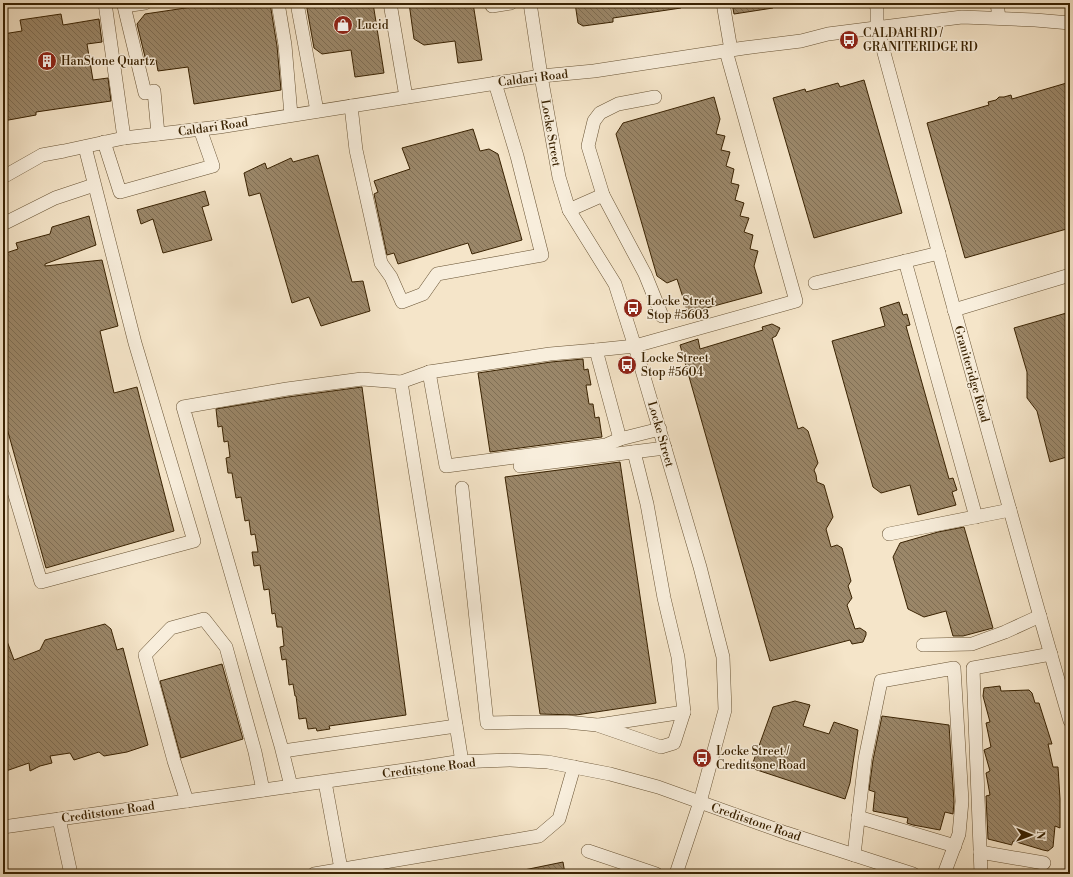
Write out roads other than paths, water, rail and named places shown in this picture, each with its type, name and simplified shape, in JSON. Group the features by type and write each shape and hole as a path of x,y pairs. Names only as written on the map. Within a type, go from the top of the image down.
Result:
{"street":[{"path":"105,3 124,138"},
{"path":"145,3 124,6 145,93 154,91 158,134"},
{"path":"278,3 285,45 291,115"},
{"path":"297,3 317,111"},
{"path":"390,3 406,97"},
{"path":"492,3 492,6 511,3"},
{"name":"Locke Street","path":"530,3 541,76 559,176 569,210 615,284 660,429 700,567 723,657 725,710 700,802 676,874"},
{"path":"291,786 283,751 183,408 287,389 362,379 401,382 429,372 550,354 635,346 796,301 728,51 722,3"},
{"name":"Graniteridge Road","path":"876,3 877,27 938,253 1070,721"},
{"path":"996,3 999,18"},
{"name":"Caldari Road","path":"3,177 42,155 124,138 200,129 541,76 594,71 801,41 828,34 962,17 1070,23"},
{"path":"350,106 356,150 381,263 391,276 402,302 423,294 437,274 542,255 517,156 495,83"},
{"path":"655,97 618,104 600,113 594,121 588,146 603,195 645,274 662,316"},
{"path":"104,142 120,192 213,166 200,129"},
{"path":"3,455 41,582 194,541 135,343 85,147"},
{"path":"3,224 55,198 94,184"},
{"path":"569,210 603,195"},
{"path":"815,283 938,253"},
{"path":"905,261 976,517"},
{"path":"954,310 1070,274"},
{"path":"596,350 620,439"},
{"path":"429,372 446,466 606,445 620,439 660,429"},
{"path":"401,382 462,762"},
{"path":"520,466 665,448"},
{"path":"462,488 487,723 568,722 597,725 661,747 674,743 684,712 678,656 664,598 647,504 634,452"},
{"path":"889,534 1010,510"},
{"path":"923,644 972,644 1005,632 1040,616"},
{"path":"187,801 174,761 146,655 171,628 204,619 226,648 255,752 263,790"},
{"path":"980,874 973,668 1051,654"},
{"path":"854,855 865,759 881,681 954,668 962,801 959,834 944,874"},
{"path":"597,725 684,712"},
{"path":"283,751 456,726"},
{"name":"Creditstone Road","path":"3,827 462,762 510,760 548,762 617,775 658,787 786,833 913,874"},
{"path":"314,874 539,836 559,819 574,767"},
{"path":"325,782 341,869"},
{"path":"858,817 955,846"},
{"path":"59,819 71,874"},
{"path":"588,852 656,874"},
{"path":"980,852 1044,863"}],"place":[{"name":"Lucid","path":"343,25"},
{"name":"CALDARI RD / GRANITERIDGE RD","path":"849,40"},
{"name":"HanStone Quartz","path":"47,61"},
{"name":"Locke Street Stop #5603","path":"633,308"},
{"name":"Locke Street Stop #5604","path":"627,365"},
{"name":"Locke Street / Creditsone Road","path":"702,758"}]}
